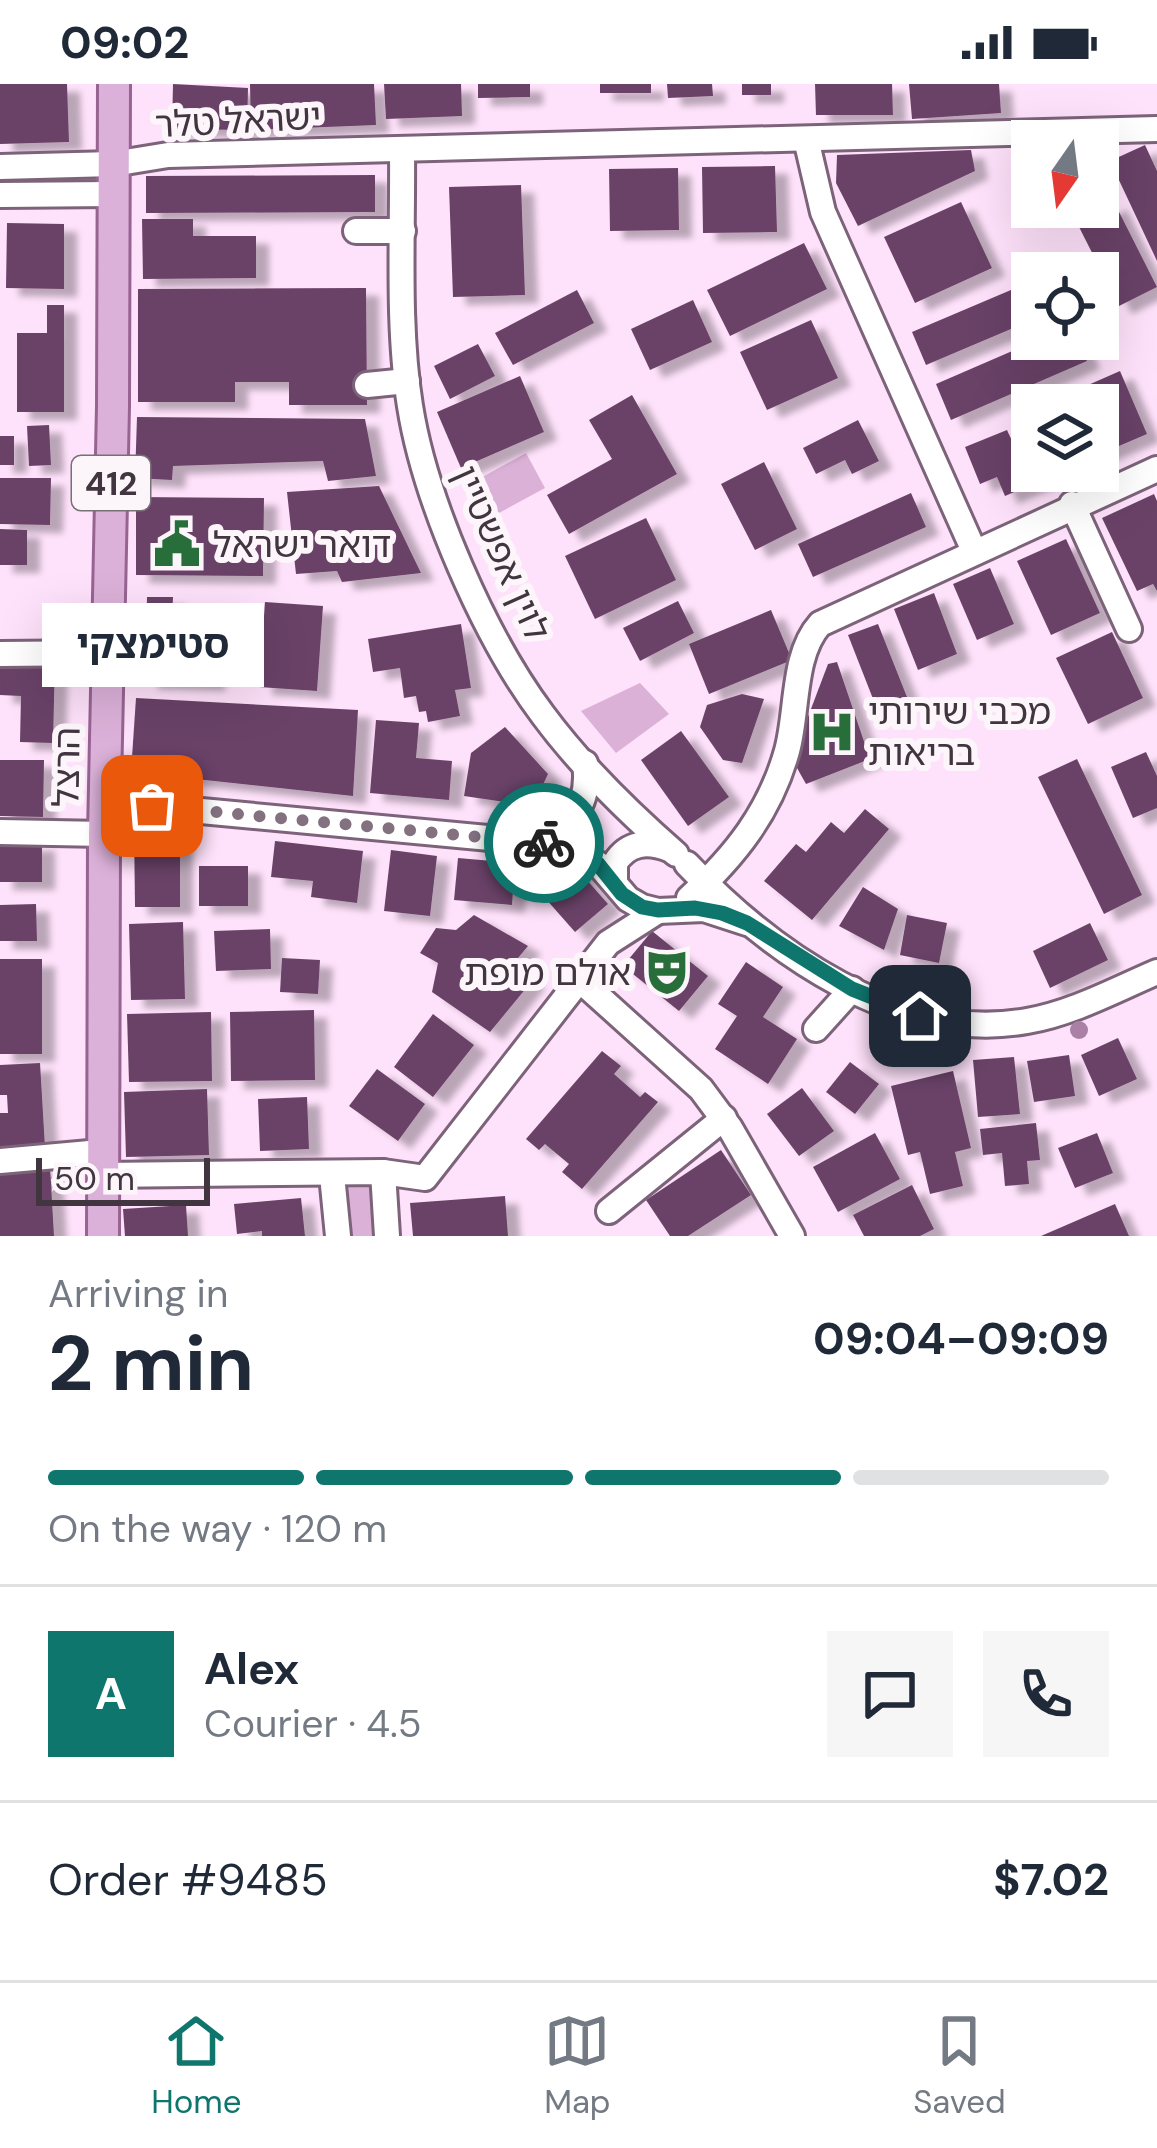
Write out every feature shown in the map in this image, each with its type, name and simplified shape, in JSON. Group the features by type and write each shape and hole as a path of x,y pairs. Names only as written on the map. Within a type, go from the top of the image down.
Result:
{"main road":[{"name":"הרצל","path":"104,1236 101,1164 114,84"}],"street":[{"name":"ישראל טלר","path":"113,179 168,155 1157,129"},
{"path":"806,140 823,212 974,551"},
{"name":"לוין אפשטיין","path":"402,150 407,381 430,492 470,587 532,700 681,886 704,909 747,923"},
{"path":"0,167 113,179"},
{"path":"0,195 113,179"},
{"path":"356,231 403,231"},
{"path":"367,385 407,381"},
{"path":"0,1161 332,1175 383,1172 425,1178 608,943 740,846 768,803 788,749 806,648 815,628 1072,504 1157,469"},
{"path":"1072,504 1129,629"},
{"path":"0,654 107,653"},
{"path":"523,840 555,831 575,815 586,793 585,763"},
{"path":"105,802 523,840 578,852 598,864 634,904 681,886"},
{"path":"0,832 104,834"},
{"path":"608,943 620,913 615,863 628,848 649,844 681,886"},
{"name":"לוין אפשטיין","path":"681,886 852,989 920,1016 991,1024 1063,1012 1157,971"},
{"path":"580,980 683,1070 724,1118 793,1236"},
{"path":"816,1029 852,989"},
{"path":"609,1211 724,1118"},
{"path":"383,1172 387,1236"},
{"path":"332,1175 338,1236"}],"shaded area":[{"path":"526,453 545,488 488,519 468,485"},
{"path":"640,683 669,714 616,753 581,711"},
{"path":"378,1175 383,1236 344,1236 338,1176"}],"building":[{"path":"0,84 67,84 69,142 0,144"},
{"path":"173,84 248,88 247,130 172,129"},
{"path":"250,84 374,84 376,125 251,130"},
{"path":"384,84 461,84 462,116 386,119"},
{"path":"478,84 530,84 530,97 478,98"},
{"path":"600,84 651,84 651,93 600,93"},
{"path":"667,84 712,84 713,96 668,98"},
{"path":"742,84 771,84 771,95 742,95"},
{"path":"815,84 892,84 893,115 816,115"},
{"path":"909,84 999,84 1001,113 912,119"},
{"path":"1145,145 1157,171 1157,261 1119,180 1119,157"},
{"path":"971,150 975,171 858,226 836,183 837,155"},
{"path":"775,166 777,232 703,233 702,167"},
{"path":"678,168 679,230 610,231 609,169"},
{"path":"375,175 375,212 146,213 146,176"},
{"path":"521,185 525,295 453,297 449,187"},
{"path":"961,202 992,268 915,303 884,237"},
{"path":"1119,212 1157,287 1119,306 1119,252 1092,252 1080,228 1119,228"},
{"path":"142,219 193,219 193,236 256,236 256,278 143,279"},
{"path":"7,223 64,224 64,289 6,288"},
{"path":"804,243 827,289 730,336 707,290"},
{"path":"366,288 367,405 289,405 289,382 235,382 235,402 138,402 138,289"},
{"path":"577,290 594,323 513,365 495,333"},
{"path":"1011,290 1011,329 926,365 912,332"},
{"path":"693,300 712,342 650,370 631,329"},
{"path":"47,305 64,305 64,412 17,412 17,333 47,333"},
{"path":"811,320 838,378 767,410 740,352"},
{"path":"478,344 495,376 450,399 434,366"},
{"path":"1011,352 1011,360 1087,361 1034,384 1011,384 1011,394 951,420 936,384"},
{"path":"1120,371 1147,434 1119,446 1119,384 1090,384"},
{"path":"520,376 544,432 461,468 437,412"},
{"path":"632,395 677,474 569,534 547,495 612,459 589,420"},
{"path":"137,417 365,419 376,476 328,481 323,461 173,466 172,480 135,478"},
{"path":"858,420 879,461 852,474 845,460 816,474 803,448"},
{"path":"49,425 51,465 29,466 27,426"},
{"path":"1007,430 1014,492 1005,496 997,477 980,484 965,447"},
{"path":"0,436 14,436 14,465 0,465"},
{"path":"764,462 797,529 755,550 721,484"},
{"path":"0,478 51,478 50,525 0,524"},
{"path":"379,486 421,573 342,582 337,571 296,574 287,492"},
{"path":"911,493 926,527 813,577 798,544"},
{"path":"1154,494 1157,591 1153,584 1137,591 1102,518"},
{"path":"136,497 264,498 263,576 136,575"},
{"path":"646,518 676,580 595,619 565,556"},
{"path":"0,529 27,530 27,565 0,565"},
{"path":"1066,539 1100,613 1051,635 1017,561"},
{"path":"990,568 1014,624 977,640 953,584"},
{"path":"934,593 957,654 918,670 894,609"},
{"path":"147,597 173,597 171,649 213,650 212,683 145,681"},
{"path":"678,601 694,633 640,661 623,628"},
{"path":"265,602 323,606 317,691 259,687"},
{"path":"771,610 792,660 709,694 689,644"},
{"path":"461,624 471,688 455,690 460,716 428,722 426,711 419,712 416,696 404,698 400,668 373,672 368,639"},
{"path":"878,624 907,697 877,709 848,635"},
{"path":"1112,632 1143,698 1088,724 1056,658"},
{"path":"0,658 55,659 53,743 20,742 21,696 0,695"},
{"name":"מכבי שירותי בריאות","path":"837,662 870,759 806,784 792,759 828,664"},
{"path":"742,694 764,699 742,763 723,760 700,727 707,705"},
{"path":"136,698 358,710 353,796 131,772"},
{"path":"376,720 419,723 416,758 452,761 449,800 370,793"},
{"path":"505,727 548,774 533,806 464,796 471,753"},
{"path":"681,731 729,797 688,826 641,760"},
{"path":"1146,752 1157,776 1157,808 1133,818 1111,767"},
{"path":"1077,759 1142,895 1104,914 1038,777"},
{"path":"0,760 44,760 43,817 0,816"},
{"path":"865,809 889,829 812,920 764,881 796,844 806,852 831,822 844,833"},
{"path":"180,825 180,907 135,907 134,826"},
{"path":"275,841 363,851 357,903 311,897 313,881 271,877"},
{"path":"0,843 42,843 42,882 0,882"},
{"path":"391,850 437,856 430,916 384,911"},
{"path":"458,858 515,863 512,905 454,900"},
{"path":"571,862 608,904 575,932 538,890"},
{"path":"199,866 248,866 248,906 199,906"},
{"path":"863,887 898,909 884,950 839,926"},
{"path":"36,904 37,941 0,941 0,905"},
{"path":"474,915 528,946 513,964 532,981 490,1032 432,992 438,963 420,953 436,928 456,930"},
{"path":"907,915 947,923 939,963 900,955"},
{"path":"183,922 185,999 131,1000 129,924"},
{"path":"1090,923 1108,960 1050,988 1033,951"},
{"path":"270,929 271,969 216,971 214,931"},
{"path":"652,931 708,976 679,1011 623,966"},
{"path":"282,958 320,960 318,994 280,992"},
{"path":"0,959 42,959 42,1054 0,1054"},
{"path":"746,962 783,987 763,1017 797,1039 768,1084 715,1049 737,1016 718,1004"},
{"path":"314,1010 315,1080 231,1081 230,1012"},
{"path":"211,1012 212,1081 129,1082 127,1014"},
{"path":"433,1014 474,1045 433,1097 394,1067"},
{"path":"1118,1038 1137,1079 1099,1096 1081,1055"},
{"path":"602,1051 621,1066 614,1074 640,1097 645,1092 658,1102 582,1189 562,1172 569,1164 545,1144 539,1150 526,1139"},
{"path":"1069,1055 1075,1096 1034,1102 1027,1061"},
{"path":"1014,1057 1020,1114 978,1117 973,1060"},
{"path":"850,1062 879,1084 855,1114 826,1092"},
{"path":"40,1063 45,1147 0,1150 0,1113 8,1113 7,1095 0,1095 0,1065"},
{"path":"377,1069 425,1104 398,1141 349,1106"},
{"path":"953,1071 971,1148 955,1152 963,1186 930,1194 920,1152 908,1155 891,1086"},
{"path":"802,1088 834,1131 799,1156 767,1114"},
{"path":"207,1089 209,1155 126,1157 124,1092"},
{"path":"307,1097 309,1149 260,1151 258,1099"},
{"path":"1036,1123 1040,1160 1027,1161 1029,1184 1005,1186 1002,1153 983,1155 980,1129"},
{"path":"875,1133 900,1179 838,1212 813,1167"},
{"path":"1097,1133 1113,1173 1075,1188 1058,1148"},
{"path":"721,1150 751,1195 688,1236 670,1236 646,1200"},
{"path":"50,1166 54,1236 0,1236 0,1169"},
{"path":"912,1185 934,1229 920,1236 864,1236 853,1215"},
{"path":"505,1196 508,1236 413,1236 410,1203"},
{"path":"301,1198 305,1236 262,1236 262,1231 237,1234 234,1204"},
{"path":"1115,1204 1129,1236 1041,1236"},
{"path":"186,1205 188,1236 125,1236 123,1209"}],"way so far":[{"path":"152,806 544,843"}],"place":[{"name":"דואר ישראל","path":"177,544"},
{"name":"מכבי שירותי בריאות","path":"832,732"},
{"name":"סטימצקי","path":"152,806"},
{"name":"אולם מופת","path":"667,972"}],"route":[{"path":"544,843 578,852 598,864 634,904 722,913 747,923 852,989 920,1016"}]}
